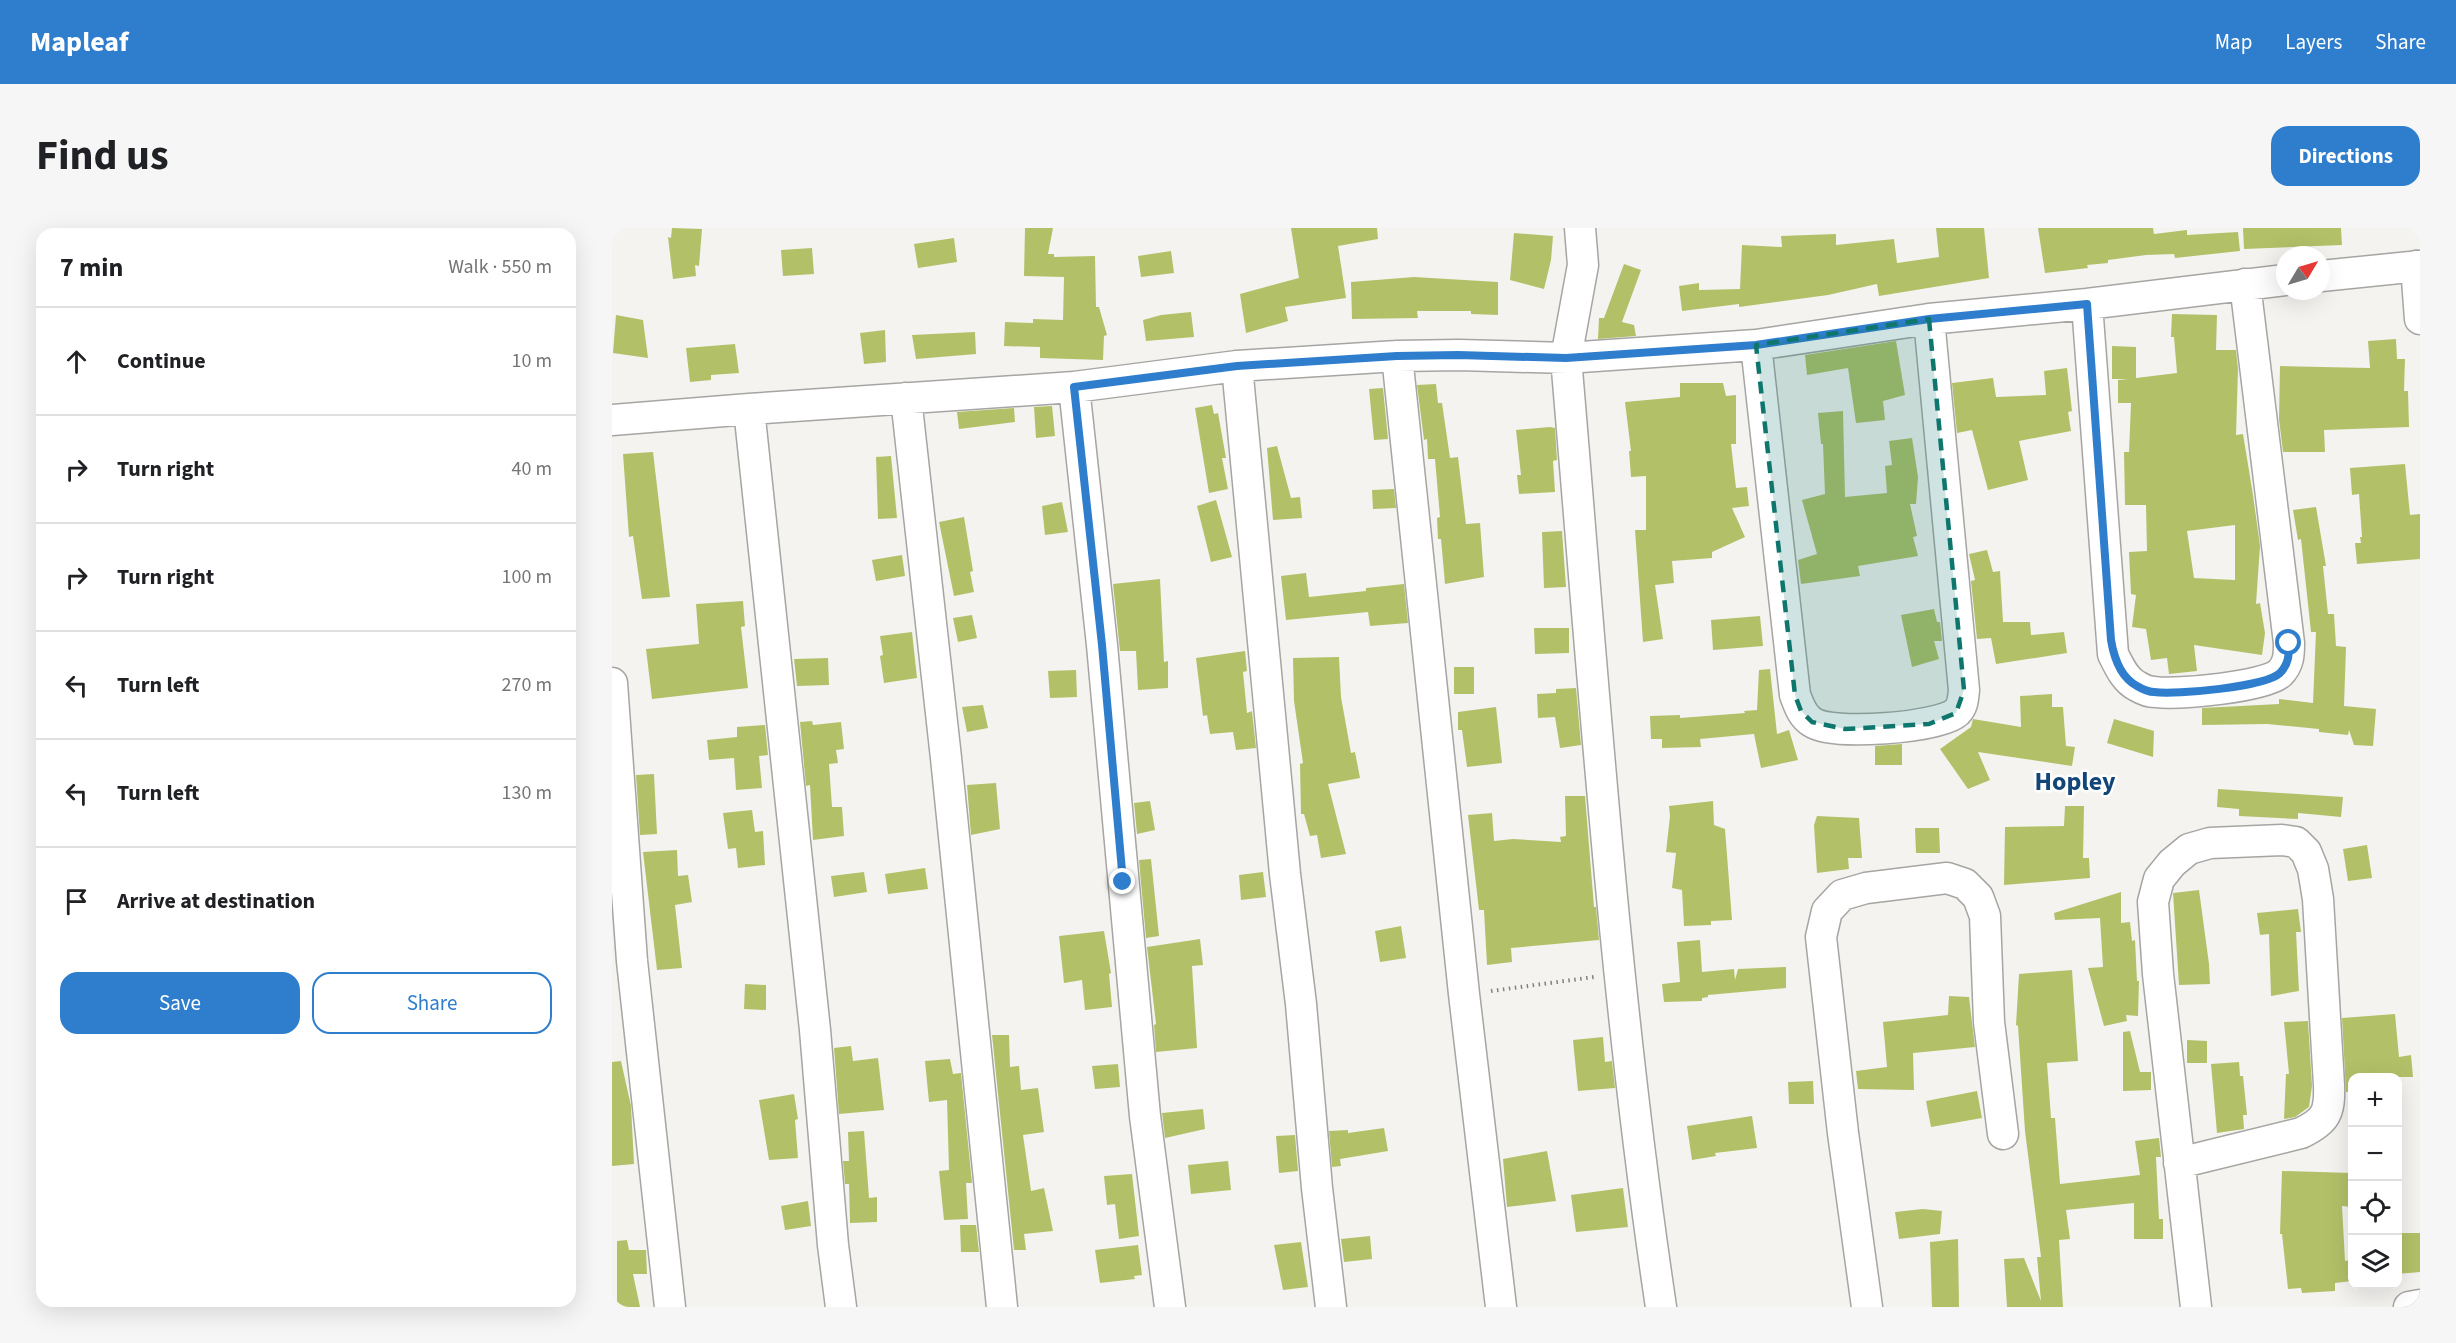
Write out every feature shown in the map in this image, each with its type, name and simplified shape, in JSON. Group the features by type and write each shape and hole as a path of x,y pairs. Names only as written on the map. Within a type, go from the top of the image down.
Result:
{"street":[{"path":"1580,228 1583,265 1566,358 1621,974 1645,1194 1662,1307"},
{"path":"2330,275 2418,266 2420,319"},
{"path":"612,420 1074,387 1237,366 1397,356 1566,358 1756,345 1929,319 2087,304 2276,281"},
{"path":"2087,304 2113,654 2121,672 2135,685 2152,692 2175,693 2246,685 2264,681 2280,673 2289,660 2289,643 2245,284"},
{"path":"1756,345 1795,695 1801,711 1812,722 1826,728 1929,724 1956,713 1963,705 1964,690 1929,319"},
{"path":"1397,356 1464,994 1501,1307"},
{"path":"1237,366 1282,850 1301,1004 1317,1188 1331,1307"},
{"path":"1074,387 1102,645 1145,1116 1170,1307"},
{"path":"906,398 945,747 1002,1307"},
{"path":"749,409 815,1030 833,1245 841,1307"},
{"path":"612,683 632,961 670,1307"},
{"path":"2179,1162 2301,1133 2318,1125 2326,1115 2330,1102 2330,1085 2318,899 2313,869 2306,852 2296,842 2282,840 2210,843 2189,849 2172,863 2159,879 2153,902 2159,985 2179,1162 2196,1307"},
{"path":"1867,1307 1843,1133 1821,937 1827,911 1842,895 1866,888 1947,878 1965,884 1978,897 1985,916 1989,1022 2003,1134"},
{"path":"2409,1307 2420,1305"}],"path":[{"path":"1464,994 1621,974"}],"highlighted area":[{"path":"1929,319 1964,690 1956,713 1929,724 1845,729 1812,722 1801,711 1795,695 1756,345"}],"building":[{"path":"672,228 702,229 699,266 695,265 696,276 673,279 668,237 671,238"},
{"path":"1025,228 1053,228 1048,254 1054,254 1054,257 1095,256 1096,307 1099,307 1107,335 1104,336 1103,360 1040,358 1040,347 1004,346 1005,322 1033,323 1033,319 1063,320 1064,277 1024,276"},
{"path":"1291,228 1377,228 1378,239 1338,246 1346,298 1285,307 1288,321 1246,333 1240,294 1299,278"},
{"path":"1936,228 1984,228 1989,278 1879,296 1877,284 1828,295 1739,307 1739,304 1682,311 1679,286 1699,283 1699,290 1740,289 1742,245 1782,247 1781,236 1836,234 1836,245 1894,239 1897,263 1939,257"},
{"path":"2038,228 2153,228 2154,234 2187,230 2187,235 2238,232 2240,251 2175,258 2174,254 2146,255 2108,260 2108,263 2087,265 2088,268 2045,273"},
{"path":"2243,228 2341,228 2342,245 2244,249"},
{"path":"1514,233 1553,236 1551,260 1544,289 1510,280"},
{"path":"954,238 957,262 918,268 914,244"},
{"path":"812,248 814,274 783,276 781,250"},
{"path":"1171,251 1174,273 1141,277 1138,256"},
{"path":"1624,264 1641,270 1622,322 1634,325 1636,336 1598,339 1599,318 1604,318"},
{"path":"1414,277 1498,282 1498,315 1471,314 1471,311 1417,311 1418,318 1352,319 1351,282"},
{"path":"1191,312 1194,337 1146,341 1143,320 1161,315"},
{"path":"2172,314 2217,315 2216,350 2236,350 2238,369 2236,435 2243,434 2253,495 2260,546 2256,604 2260,603 2265,633 2262,655 2194,645 2197,671 2169,674 2167,658 2151,660 2146,629 2132,627 2136,595 2131,594 2129,552 2147,551 2146,505 2125,505 2124,452 2129,452 2131,403 2118,403 2118,380 2128,379 2112,379 2112,346 2136,347 2136,378 2177,373 2174,337 2171,337","holes":["2235,525 2235,580 2194,578 2187,531"]},
{"path":"616,315 643,320 648,358 613,353"},
{"path":"885,330 886,362 864,364 860,333"},
{"path":"975,332 976,354 916,359 912,335"},
{"path":"2396,339 2397,359 2405,359 2404,391 2408,391 2409,427 2324,430 2325,452 2283,452 2279,419 2280,366 2370,368 2368,341"},
{"path":"1896,341 1905,395 1883,401 1885,420 1856,423 1848,368 1807,375 1805,355"},
{"path":"735,344 739,373 711,375 711,380 690,382 686,348"},
{"path":"2067,368 2072,411 2068,412 2071,431 2019,441 2028,480 1988,490 1972,430 1957,433 1952,383 1993,378 1996,397 2046,395 2044,371"},
{"path":"1680,383 1723,383 1726,396 1736,395 1736,444 1731,444 1736,488 1747,487 1749,506 1732,508 1745,537 1712,552 1712,558 1672,561 1674,583 1655,585 1663,639 1643,642 1635,530 1646,530 1646,476 1631,477 1629,451 1631,451 1625,402 1680,397"},
{"path":"1436,384 1438,403 1442,403 1450,458 1458,457 1466,524 1480,523 1484,577 1445,584 1441,539 1438,539 1437,518 1440,517 1435,459 1428,459 1427,439 1424,440 1417,385"},
{"path":"1383,388 1388,439 1374,440 1369,389"},
{"path":"1212,405 1214,414 1218,413 1226,458 1222,458 1228,489 1209,493 1195,408"},
{"path":"1052,406 1055,436 1036,438 1034,407"},
{"path":"1014,408 1015,422 959,429 957,412"},
{"path":"1843,411 1845,497 1887,493 1885,466 1892,465 1889,441 1912,438 1918,477 1916,504 1910,504 1917,536 1913,537 1918,556 1858,566 1860,576 1801,584 1798,560 1817,554 1802,500 1825,494 1823,444 1821,444 1818,413"},
{"path":"1555,428 1557,460 1553,461 1555,492 1519,494 1517,475 1521,475 1516,430"},
{"path":"1277,446 1291,498 1300,497 1302,518 1273,520 1267,448"},
{"path":"653,452 670,597 642,599 633,536 629,537 623,454"},
{"path":"891,456 897,518 878,519 876,457"},
{"path":"2405,464 2410,515 2420,514 2420,559 2357,564 2355,543 2361,543 2360,537 2362,537 2359,494 2352,495 2350,468"},
{"path":"1394,489 1396,508 1373,509 1372,490"},
{"path":"1216,500 1232,557 1211,562 1197,506"},
{"path":"1062,502 1068,532 1045,535 1042,506"},
{"path":"2316,507 2326,566 2323,566 2328,614 2334,614 2336,646 2346,647 2344,706 2376,709 2373,746 2354,745 2349,730 2348,735 2319,732 2319,729 2267,724 2202,725 2202,708 2279,704 2279,699 2313,703 2316,632 2311,632 2301,539 2298,540 2293,510"},
{"path":"964,517 974,592 954,596 939,522"},
{"path":"1562,531 1566,587 1544,588 1542,532"},
{"path":"1987,550 1993,572 2000,571 2003,622 2030,622 2031,635 2064,632 2067,653 1996,664 1991,638 1977,639 1971,581 1975,580 1969,554"},
{"path":"902,555 905,576 876,581 872,560"},
{"path":"1306,573 1309,597 1404,584 1408,623 1370,626 1368,612 1286,620 1281,576"},
{"path":"1160,579 1164,662 1168,661 1168,688 1138,690 1136,651 1120,651 1113,584"},
{"path":"743,601 745,626 741,627 748,688 652,699 646,649 699,644 696,604"},
{"path":"1934,609 1937,622 1940,622 1942,641 1934,641 1939,659 1912,667 1901,615"},
{"path":"972,615 977,638 958,642 953,618"},
{"path":"1760,616 1763,646 1713,650 1711,620"},
{"path":"1534,628 1569,628 1569,653 1535,654"},
{"path":"912,632 917,678 884,683 880,636"},
{"path":"1245,651 1247,671 1243,672 1247,713 1252,711 1256,748 1236,750 1233,732 1210,734 1207,715 1203,716 1196,658"},
{"path":"1339,657 1341,697 1351,753 1355,752 1360,778 1328,784 1346,854 1321,858 1317,835 1310,836 1304,814 1301,814 1300,764 1303,763 1294,701 1293,658"},
{"path":"828,658 829,685 797,686 794,659"},
{"path":"1454,667 1474,667 1474,694 1454,694"},
{"path":"1770,669 1777,734 1789,730 1798,760 1761,768 1754,734 1700,739 1701,747 1662,748 1662,739 1651,739 1650,716 1680,715 1680,718 1757,710 1759,670"},
{"path":"1076,670 1077,697 1050,698 1048,671"},
{"path":"1576,688 1581,745 1560,748 1555,717 1538,718 1537,694 1556,693 1556,689"},
{"path":"2052,694 2052,707 2063,707 2066,746 2075,747 2072,766 1978,752 1990,780 1968,789 1940,749 1971,727 1973,719 2021,727 2020,696"},
{"path":"983,705 988,728 967,732 962,707"},
{"path":"1496,707 1502,763 1467,767 1462,730 1458,730 1458,712"},
{"path":"2114,719 2154,731 2153,757 2107,743"},
{"path":"812,721 813,725 841,722 844,749 836,750 838,763 829,764 832,807 842,807 844,836 813,840 810,785 806,786 800,722"},
{"path":"765,725 768,755 759,756 762,788 736,790 734,758 709,760 707,740 737,737 737,727"},
{"path":"1902,744 1902,765 1875,765 1875,746"},
{"path":"654,774 657,834 640,835 636,775"},
{"path":"996,783 1000,829 971,835 967,785"},
{"path":"2218,789 2343,797 2341,817 2298,813 2298,819 2239,816 2239,809 2217,807"},
{"path":"1565,796 1585,796 1599,940 1511,948 1512,962 1487,965 1484,910 1479,910 1468,815 1492,813 1494,841 1513,839 1561,842 1560,837 1566,836"},
{"path":"1150,801 1155,830 1137,834 1134,803"},
{"path":"1713,801 1714,825 1725,829 1732,920 1711,921 1711,925 1684,926 1682,890 1672,888 1676,853 1666,852 1669,806"},
{"path":"2065,806 2084,806 2083,858 2089,858 2090,878 2004,885 2005,827 2064,826"},
{"path":"752,810 755,832 763,831 765,865 738,868 736,848 728,849 723,813"},
{"path":"1817,816 1859,818 1862,858 1848,858 1849,869 1817,873 1814,825"},
{"path":"1915,828 1939,828 1940,853 1916,853"},
{"path":"2367,845 2372,878 2348,881 2343,849"},
{"path":"677,850 678,876 688,875 692,902 675,905 682,968 657,970 643,852"},
{"path":"1151,859 1159,936 1146,938 1139,860"},
{"path":"925,868 928,889 888,894 885,874"},
{"path":"864,872 867,892 834,897 831,876"},
{"path":"1263,872 1266,897 1241,900 1239,875"},
{"path":"2199,890 2210,984 2179,985 2173,893"},
{"path":"2121,892 2121,923 2130,922 2132,941 2135,940 2137,981 2139,981 2138,1016 2126,1015 2127,1021 2104,1026 2088,968 2103,967 2100,918 2055,920 2054,913"},
{"path":"2298,909 2301,932 2296,932 2299,991 2271,996 2269,934 2260,935 2257,913"},
{"path":"1401,926 1406,958 1380,962 1375,931"},
{"path":"1104,931 1111,973 1109,974 1112,1007 1085,1010 1082,980 1064,983 1059,936"},
{"path":"1200,939 1203,965 1192,966 1197,1048 1156,1052 1154,1025 1156,1024 1147,947"},
{"path":"1700,940 1702,972 1734,969 1735,980 1738,969 1786,967 1786,988 1708,995 1702,998 1702,1001 1664,1002 1662,984 1680,982 1677,942"},
{"path":"2072,970 2078,1061 2047,1063 2051,1118 2055,1118 2060,1184 2140,1175 2135,1141 2159,1138 2161,1157 2156,1157 2159,1219 2163,1219 2163,1239 2134,1239 2134,1203 2066,1210 2070,1239 2059,1240 2063,1307 2007,1307 2004,1259 2024,1258 2041,1301 2037,1257 2041,1257 2025,1131 2018,1026 2016,1025 2019,974"},
{"path":"745,984 766,985 766,1010 744,1009"},
{"path":"1949,996 1969,997 1975,1047 1913,1053 1914,1090 1858,1089 1856,1071 1887,1067 1883,1022 1948,1015"},
{"path":"2395,1014 2399,1057 2411,1055 2413,1077 2402,1077 2402,1073 2348,1073 2348,1092 2346,1092 2342,1018"},
{"path":"2308,1021 2312,1086 2309,1107 2295,1117 2284,1119 2286,1074 2289,1074 2284,1022"},
{"path":"2130,1031 2140,1072 2151,1072 2151,1090 2123,1091 2123,1032"},
{"path":"992,1035 1009,1035 1010,1067 1019,1066 1021,1090 1038,1088 1044,1132 1023,1135 1031,1191 1044,1188 1053,1231 1024,1234 1026,1250 1014,1250"},
{"path":"1603,1037 1605,1062 1612,1061 1615,1088 1578,1091 1573,1040"},
{"path":"2187,1040 2207,1041 2207,1063 2187,1063"},
{"path":"851,1046 853,1061 878,1058 884,1110 839,1114 834,1048"},
{"path":"950,1059 953,1074 961,1073 972,1183 966,1183 968,1219 944,1220 939,1171 949,1170 947,1100 929,1102 925,1061"},
{"path":"621,1061 631,1106 634,1164 612,1166 612,1062"},
{"path":"2239,1062 2240,1076 2243,1076 2247,1115 2243,1115 2244,1129 2217,1133 2211,1064"},
{"path":"1118,1064 1120,1087 1095,1089 1092,1066"},
{"path":"1813,1081 1814,1104 1789,1104 1788,1082"},
{"path":"1977,1091 1982,1118 1931,1127 1926,1101"},
{"path":"794,1094 798,1119 795,1120 798,1158 769,1160 759,1100"},
{"path":"1203,1109 1205,1129 1165,1138 1162,1113"},
{"path":"1752,1116 1757,1148 1715,1153 1716,1156 1692,1160 1687,1126"},
{"path":"1384,1128 1388,1151 1340,1159 1341,1166 1332,1167 1329,1131 1348,1130 1348,1133"},
{"path":"864,1131 869,1198 877,1197 877,1222 850,1223 849,1184 845,1184 843,1161 849,1161 848,1132"},
{"path":"1295,1135 1298,1171 1279,1173 1276,1136"},
{"path":"1547,1151 1556,1201 1507,1207 1503,1159"},
{"path":"1228,1161 1231,1190 1191,1194 1188,1165"},
{"path":"2282,1171 2348,1173 2348,1207 2342,1206 2348,1281 2335,1283 2335,1291 2302,1293 2301,1288 2288,1289 2282,1234 2280,1234"},
{"path":"1132,1174 1139,1236 1119,1239 1115,1204 1107,1205 1104,1176"},
{"path":"1623,1188 1628,1227 1576,1232 1571,1195"},
{"path":"808,1201 811,1226 785,1230 781,1206"},
{"path":"1923,1209 1942,1211 1940,1234 1899,1239 1895,1212"},
{"path":"960,1225 976,1225 979,1252 961,1252"},
{"path":"2402,1233 2420,1233 2420,1272 2402,1274"},
{"path":"1370,1236 1372,1259 1344,1262 1341,1239"},
{"path":"1958,1239 1959,1307 1932,1307 1930,1242"},
{"path":"627,1240 629,1250 646,1250 647,1274 633,1274 640,1307 617,1307 617,1241"},
{"path":"1301,1242 1308,1287 1283,1290 1274,1245"},
{"path":"1138,1245 1142,1275 1134,1276 1135,1279 1100,1283 1095,1250"}],"district":[{"name":"Hopley","path":"2075,781"}],"route":[{"path":"1123,882 1102,645 1074,387 1237,366 1397,356 1566,358 1756,345 1929,319 2087,304 2111,640 2113,654 2121,672 2135,685 2152,692 2175,693 2246,685 2264,681 2280,673 2289,660 2289,643"}]}
